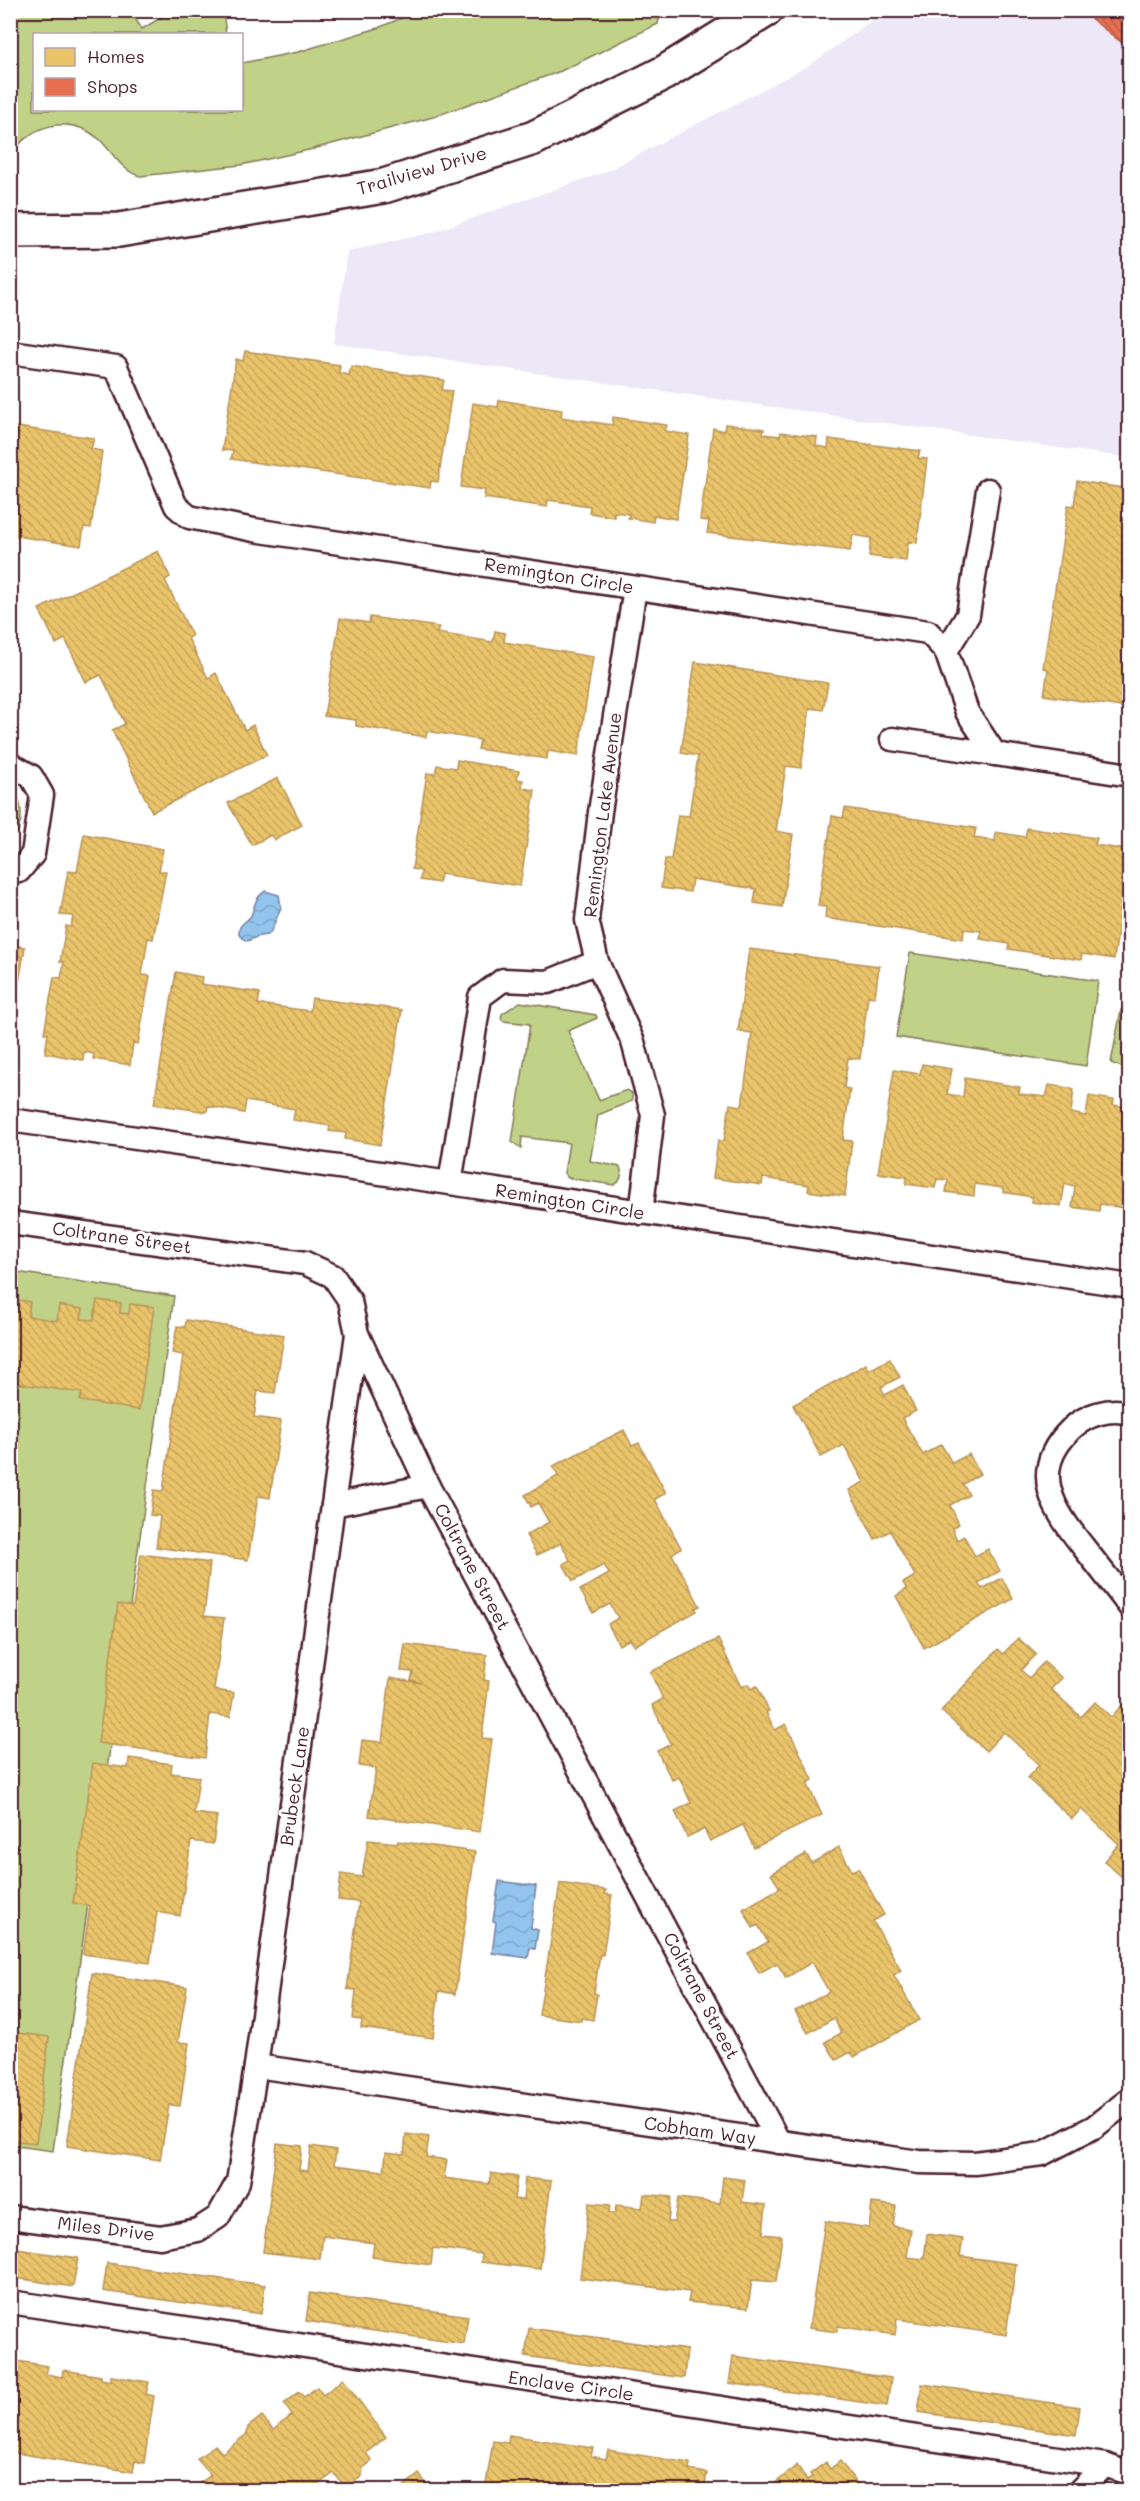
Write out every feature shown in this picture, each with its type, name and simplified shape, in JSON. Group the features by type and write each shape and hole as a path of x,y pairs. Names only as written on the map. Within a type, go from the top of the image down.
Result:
{"street":[{"name":"Trailview Drive","path":"10,231 119,230 384,186 534,138 664,73 766,10"}],"lane":[{"name":"Remington Circle","path":"10,352 116,367 176,506 189,517 254,530 928,632 946,651 968,712 995,754"},
{"path":"946,651 968,615 988,490"},
{"name":"Remington Lake Avenue","path":"635,588 600,812 587,920 597,962 633,1042 653,1115 641,1213"},
{"path":"892,739 1130,775"},
{"path":"10,764 31,776 42,795 33,855 19,871 10,872"},
{"path":"450,1183 480,997 503,980 548,982 597,962"},
{"name":"Remington Circle","path":"10,1120 450,1183 1130,1286"},
{"name":"Coltrane Street","path":"10,1223 305,1263 333,1276 350,1301 357,1334 428,1486 779,2142"},
{"name":"Brubeck Lane","path":"256,2066 357,1334"},
{"path":"1130,1413 1110,1411 1092,1415 1078,1422 1060,1439 1050,1460 1047,1480 1051,1499 1060,1517 1130,1607"},
{"path":"333,1505 428,1486"},
{"name":"Cobham Way","path":"256,2066 919,2162 975,2163 1042,2154 1083,2132 1128,2100"},
{"name":"Miles Drive","path":"10,2217 160,2237 198,2230 218,2217 238,2182 256,2066"},
{"name":"Enclave Circle","path":"10,2302 1106,2465 1130,2474"},
{"path":"1080,2490 1106,2465"}],"shaded area":[{"path":"885,11 1129,11 1129,458 334,344 347,252 430,233 605,172 810,65"}],"green space":[{"path":"11,10 130,11 142,29 172,11 223,11 226,33 33,33 33,111 243,111 243,63 298,52 378,28 418,11 661,11 658,24 561,71 433,117 313,149 241,165 140,176 123,166 99,139 87,131 75,126 62,125 38,130 18,145 11,156"},
{"path":"11,785 20,806 21,821 11,842"},
{"path":"910,953 1098,981 1086,1066 896,1037"},
{"path":"520,1002 596,1015 597,1018 568,1031 599,1100 627,1090 632,1093 632,1101 598,1115 590,1161 620,1167 621,1178 614,1185 568,1178 564,1173 569,1143 522,1137 521,1148 512,1142 530,1024 503,1021 501,1018 502,1014"},
{"path":"1121,1010 1129,1011 1129,1070 1111,1063"},
{"path":"10,1271 174,1296 53,2151 10,2145"}],"water":[{"path":"265,891 279,895 281,907 269,934 246,941 239,935 239,929 251,916 257,899"},
{"path":"499,1881 536,1886 531,1928 538,1930 535,1949 530,1948 528,1958 492,1953 496,1922 493,1921"}],"building: Homes":[{"path":"245,351 340,365 339,373 349,375 351,366 444,380 442,390 452,391 438,482 431,481 430,488 231,459 233,451 222,450 236,359 243,361"},
{"path":"499,400 562,410 561,417 612,425 613,417 667,425 665,431 689,435 676,519 654,515 653,522 628,518 629,514 614,512 614,517 589,513 590,506 548,500 547,507 484,498 485,490 461,487 473,403 498,407"},
{"path":"725,424 764,429 763,434 780,436 781,432 817,437 816,446 828,448 829,439 920,451 918,458 927,459 917,543 908,542 906,561 869,556 871,538 853,535 850,551 707,533 709,521 700,520 713,428 724,431"},
{"path":"10,426 94,438 91,449 102,451 91,528 84,527 81,546 10,535"},
{"path":"1077,481 1130,489 1130,690 1127,708 1044,695 1048,669 1043,668 1068,505 1074,506"},
{"path":"158,551 170,577 165,580 192,636 188,638 208,678 216,673 245,730 253,725 267,755 152,812 112,730 125,724 101,675 86,682 65,639 56,644 39,609"},
{"path":"370,617 439,627 437,633 493,642 495,631 505,633 504,642 593,657 578,756 548,751 547,759 478,749 480,740 427,731 426,737 356,726 356,720 324,716 340,618 369,623"},
{"path":"695,662 828,683 823,710 810,708 801,768 786,766 776,831 793,834 782,907 754,903 756,889 692,879 690,892 661,888 665,859 671,859 678,815 689,816 698,756 681,753"},
{"path":"457,760 519,771 517,779 523,780 522,788 535,790 520,886 441,874 439,883 420,880 421,871 412,869 427,773 435,774 437,765 456,768"},
{"path":"278,778 302,825 274,840 271,835 252,845 228,803"},
{"path":"845,808 976,828 974,838 995,841 996,832 1025,837 1027,828 1097,838 1095,845 1126,850 1125,858 1130,858 1130,906 1129,912 1121,911 1114,959 1082,954 1081,960 1008,949 1009,944 980,939 981,931 964,929 963,939 825,918 826,907 818,906 832,816 843,818"},
{"path":"84,834 163,849 159,871 166,871 153,939 148,938 142,975 150,976 138,1044 133,1043 130,1065 93,1059 94,1054 84,1052 83,1060 45,1053 48,1033 44,1033 54,977 61,978 64,962 60,962 66,926 71,927 73,916 60,915 68,871 77,872"},
{"path":"10,945 25,947 10,1035"},
{"path":"749,949 879,966 875,997 868,996 860,1059 848,1058 844,1088 850,1089 843,1140 852,1141 845,1196 808,1191 809,1185 763,1178 762,1185 713,1178 718,1140 724,1141 730,1104 742,1106 752,1033 738,1031"},
{"path":"176,972 202,977 201,984 260,993 258,1004 310,1011 312,998 402,1010 380,1145 345,1139 346,1133 329,1131 330,1126 293,1120 295,1109 246,1101 244,1113 208,1106 207,1112 154,1104"},
{"path":"922,1064 952,1069 947,1094 963,1097 965,1078 1020,1087 1019,1094 1046,1097 1049,1085 1074,1089 1071,1113 1086,1116 1089,1096 1114,1100 1113,1105 1130,1107 1130,1209 1100,1204 1099,1211 1072,1207 1075,1186 1065,1184 1061,1206 1032,1202 1032,1197 1003,1192 1003,1188 975,1184 974,1196 946,1192 948,1180 937,1179 935,1188 906,1184 907,1177 878,1173 894,1070 920,1074"},
{"path":"10,1299 30,1302 28,1316 57,1321 59,1305 83,1309 81,1319 94,1320 97,1300 121,1303 120,1313 129,1314 130,1304 154,1307 139,1410 80,1401 82,1393 10,1382"},
{"path":"186,1320 284,1335 275,1393 258,1391 254,1417 281,1421 270,1498 258,1496 248,1560 156,1547 160,1516 150,1515 154,1490 163,1491 183,1355 172,1353 177,1326 185,1327"},
{"path":"890,1359 900,1377 881,1387 885,1395 903,1385 916,1411 902,1418 923,1455 941,1444 952,1463 969,1454 980,1474 963,1484 969,1495 950,1505 959,1524 952,1528 957,1540 964,1536 975,1556 988,1549 1000,1571 978,1583 982,1589 1002,1578 1013,1599 924,1648 896,1596 907,1589 903,1583 915,1576 890,1531 875,1539 849,1490 864,1482 844,1445 821,1457 793,1405 866,1364 869,1370"},
{"path":"624,1430 632,1446 639,1443 666,1493 655,1499 681,1548 672,1554 700,1606 695,1608 697,1611 634,1646 630,1639 619,1645 608,1624 618,1618 610,1604 593,1613 580,1590 609,1574 604,1565 573,1581 563,1564 570,1560 561,1543 537,1555 526,1535 549,1522 538,1503 531,1507 525,1495 558,1476 553,1466"},
{"path":"141,1554 210,1563 204,1616 224,1618 214,1690 234,1693 230,1717 210,1714 205,1758 98,1743 118,1604 133,1606"},
{"path":"1018,1638 1036,1654 1021,1670 1029,1678 1044,1662 1062,1678 1051,1689 1081,1717 1095,1702 1111,1717 1128,1699 1130,1701 1130,1884 1104,1861 1119,1844 1081,1809 1072,1819 1027,1778 1039,1765 1004,1732 986,1751 941,1711 998,1649 1003,1654"},
{"path":"718,1639 741,1687 748,1684 751,1689 757,1686 775,1730 786,1724 813,1780 807,1783 822,1815 754,1848 743,1825 710,1841 704,1829 687,1837 675,1811 691,1803 679,1777 672,1780 657,1751 671,1744 652,1705 663,1699 650,1672"},
{"path":"405,1644 487,1655 484,1680 489,1681 482,1738 492,1739 480,1832 369,1816 376,1768 359,1766 362,1740 382,1742 390,1678 421,1683 411,1680 413,1672 401,1671"},
{"path":"129,1758 172,1764 171,1773 199,1777 194,1813 217,1816 213,1844 191,1841 180,1916 157,1912 150,1963 83,1954 90,1906 73,1903 93,1763 128,1768"},
{"path":"368,1840 398,1843 398,1841 475,1852 455,1994 439,1991 433,2038 361,2028 362,2020 353,2019 356,1990 347,1989 359,1902 338,1900 341,1874 362,1877"},
{"path":"839,1847 852,1871 858,1868 884,1915 873,1921 901,1970 894,1975 919,2020 854,2057 851,2052 836,2060 825,2042 841,2033 834,2018 808,2033 795,2011 829,1992 812,1962 786,1978 777,1963 759,1973 748,1953 768,1942 758,1925 753,1928 743,1909 780,1888 771,1874 806,1854 812,1863"},
{"path":"560,1883 606,1890 605,1894 612,1895 603,1955 600,1954 594,1993 597,1994 593,2020 581,2018 581,2021 539,2015"},
{"path":"92,1973 187,1987 178,2042 189,2043 180,2106 169,2105 160,2160 67,2146"},
{"path":"10,2032 49,2037 36,2143 10,2140"},
{"path":"406,2134 429,2137 426,2157 447,2160 444,2178 489,2184 491,2173 517,2177 514,2199 523,2200 525,2178 551,2181 540,2269 481,2262 482,2254 433,2248 431,2265 372,2257 374,2243 323,2236 320,2259 263,2252 277,2143 302,2146 299,2170 308,2171 311,2146 336,2150 334,2165 384,2171 386,2152 404,2154"},
{"path":"723,2177 745,2180 742,2202 766,2205 763,2234 782,2236 776,2282 752,2280 748,2308 688,2302 690,2292 580,2278 589,2203 610,2205 609,2213 615,2213 616,2205 642,2208 644,2194 671,2197 668,2222 674,2222 678,2198 720,2203"},
{"path":"872,2203 896,2206 893,2226 911,2229 907,2257 924,2259 927,2234 963,2239 960,2256 1016,2264 1006,2335 897,2319 895,2335 838,2326 837,2332 809,2328 825,2221 869,2228"},
{"path":"10,2248 78,2258 73,2287 10,2277"},
{"path":"107,2263 265,2285 261,2314 103,2291"},
{"path":"310,2293 468,2316 464,2344 306,2321"},
{"path":"529,2328 687,2350 684,2378 525,2356"},
{"path":"733,2356 891,2378 887,2406 729,2383"},
{"path":"12,2360 48,2366 46,2374 62,2377 63,2370 101,2376 101,2379 111,2381 111,2376 149,2382 146,2394 154,2396 144,2463 135,2461 133,2472 10,2452"},
{"path":"343,2379 386,2437 366,2453 372,2461 363,2468 362,2476 346,2488 334,2473 315,2487 318,2490 190,2490 211,2475 197,2459 215,2445 222,2453 247,2434 248,2427 262,2416 273,2430 292,2415 284,2404 299,2392 304,2397 317,2387 323,2395"},
{"path":"922,2384 1080,2407 1076,2435 918,2412"},
{"path":"509,2435 593,2448 591,2456 606,2459 608,2450 690,2463 689,2470 707,2473 704,2490 485,2490 493,2441 508,2443"},
{"path":"840,2461 862,2490 777,2490 773,2485 797,2465 807,2480 812,2477 810,2474 826,2462 830,2469"},
{"path":"419,2474 431,2490 399,2490"},
{"path":"185,2485 190,2490 178,2490"}],"building: Shops":[{"path":"1080,10 1130,10 1130,49"}]}
